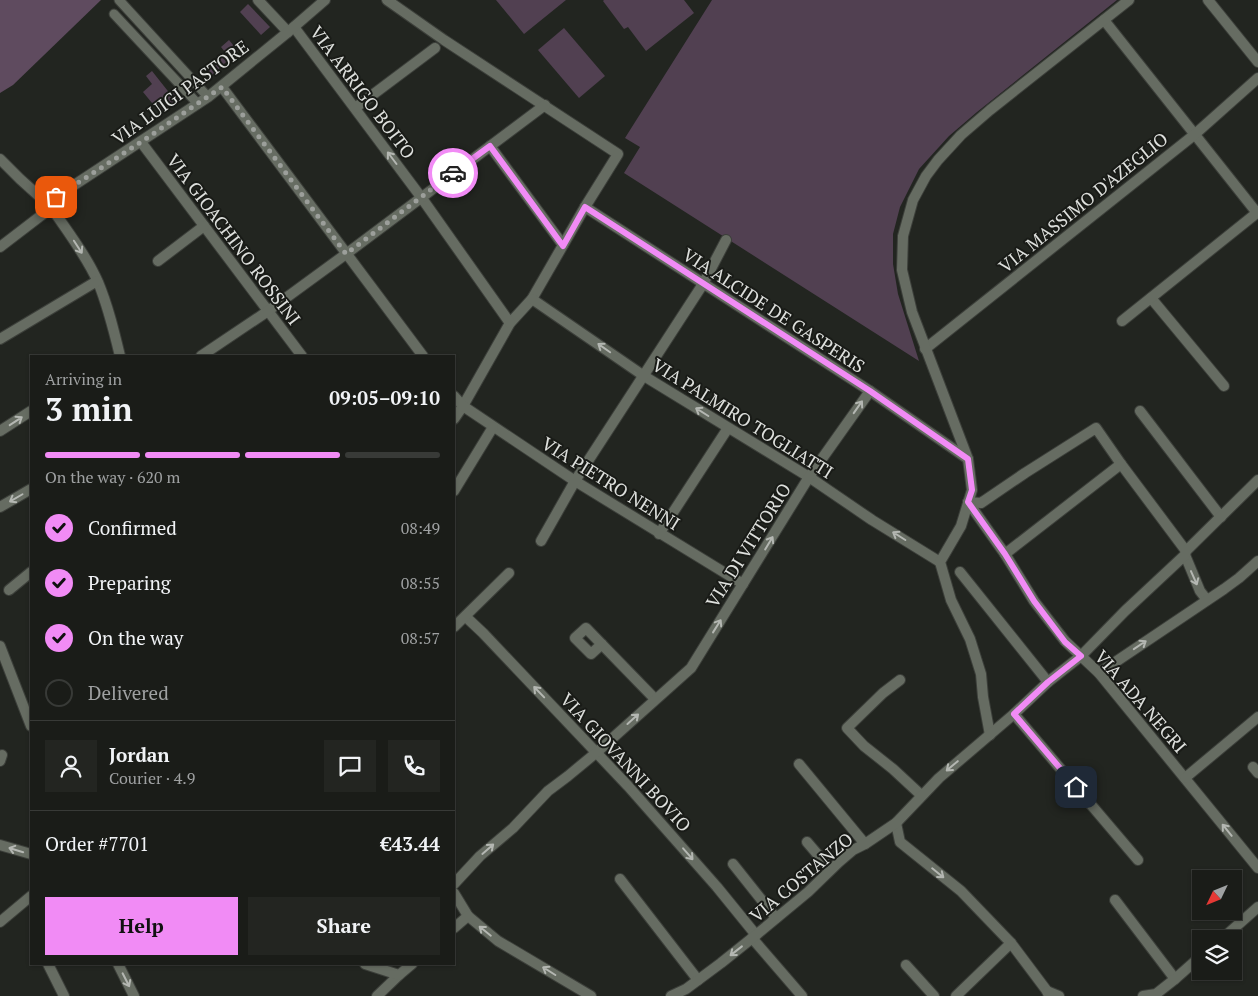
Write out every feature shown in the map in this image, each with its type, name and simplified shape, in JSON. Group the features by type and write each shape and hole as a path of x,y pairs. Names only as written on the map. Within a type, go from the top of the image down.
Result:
{"street":[{"path":"119,0 208,96"},
{"name":"VIA ARRIGO BOITO","path":"258,0 291,29 354,108 421,197 510,324"},
{"name":"VIA LUIGI PASTORE","path":"0,247 47,212 56,197 222,87 325,0"},
{"path":"386,0 618,154 532,299 510,324 455,418"},
{"path":"990,735 983,698 981,674 970,639 951,600 940,562 961,526 972,490 968,459 912,312 902,270 903,236 913,200 926,176 961,135 1129,0"},
{"path":"1208,0 1258,62"},
{"path":"114,14 198,104"},
{"path":"1104,20 1257,212 1122,321"},
{"path":"354,108 435,48"},
{"name":"VIA MASSIMO D'AZEGLIO","path":"925,349 1194,135 1258,78"},
{"path":"222,87 422,355"},
{"path":"202,355 346,254 545,105"},
{"name":"VIA GIOACHINO ROSSINI","path":"141,142 301,355"},
{"path":"490,146 563,246"},
{"path":"0,159 51,207 85,258 98,281 119,355"},
{"name":"VIA ALCIDE DE GASPERIS","path":"585,207 870,391 968,459"},
{"path":"158,261 204,226"},
{"path":"540,541 575,481 703,284 726,240"},
{"path":"0,339 98,281"},
{"path":"1151,298 1224,386"},
{"name":"VIA PALMIRO TOGLIATTI","path":"532,299 644,376 809,477 872,520 940,562"},
{"name":"VIA DI VITTORIO","path":"455,883 480,856 513,828 548,790 597,752 691,668 809,477 870,391"},
{"name":"VIA PIETRO NENNI","path":"455,397 463,406 575,481 743,584"},
{"path":"1140,411 1221,517"},
{"path":"0,431 30,412"},
{"path":"455,489 494,426"},
{"path":"659,534 728,428"},
{"path":"968,502 982,503 1096,428 1185,553 1197,585 1207,600"},
{"path":"1005,554 1121,464"},
{"name":"VIA COSTANZO","path":"671,996 689,992 698,980 754,937 853,850 896,823 939,778 1014,714 1048,682 1081,656 1124,611 1258,480"},
{"path":"0,507 30,490"},
{"name":"VIA ADA NEGRI","path":"968,502 1005,554 1034,601 1065,642 1100,673 1258,868"},
{"path":"1100,673 1239,578 1258,561"},
{"path":"960,572 1048,682"},
{"path":"9,590 30,573"},
{"path":"455,626 509,573"},
{"name":"VIA GIOVANNI BOVIO","path":"466,616 597,752 711,880 802,996"},
{"path":"602,644 655,699"},
{"path":"0,646 30,723"},
{"path":"900,680 883,693 847,728 864,746 921,795"},
{"path":"1014,714 1138,860"},
{"path":"1185,778 1258,717"},
{"path":"799,764 865,844"},
{"path":"896,823 900,842 960,891 1012,943 1048,994 1059,996"},
{"path":"807,842 830,869"},
{"path":"0,845 30,854"},
{"path":"733,864 776,918"},
{"path":"620,879 698,980"},
{"path":"455,895 468,916 498,941 590,996"},
{"path":"0,922 30,897"},
{"path":"1115,900 1175,979"},
{"path":"1232,930 1258,907"},
{"path":"455,927 468,916"},
{"path":"956,996 1012,943"},
{"path":"1143,996 1157,995 1192,964"},
{"path":"48,965 64,996"},
{"path":"118,965 134,996"},
{"path":"368,965 399,975"},
{"path":"377,996 411,965"},
{"path":"906,965 934,996"}],"shaded area":[{"path":"0,0 101,0 13,85 0,93"},
{"path":"496,0 566,0 524,34"},
{"path":"604,0 684,0 694,13 646,51 628,27 624,29"},
{"path":"712,0 1117,0 977,112 949,136 919,169 900,207 893,234 893,264 898,294 919,361 624,173 640,147 625,138"},
{"path":"248,4 270,27 261,35 240,12"},
{"path":"564,28 605,76 579,98 538,50"},
{"path":"229,40 238,51 212,75 207,69 225,52 221,47"},
{"path":"152,71 171,95 177,91 181,96 161,114 143,92 152,84 146,76"}],"way so far":[{"path":"56,197 222,87 346,254 453,173"}],"route":[{"path":"453,173 490,146 563,246 585,207 870,391 968,459 972,490 968,502 1005,554 1034,601 1065,642 1081,656 1048,682 1014,714 1076,787"}]}
